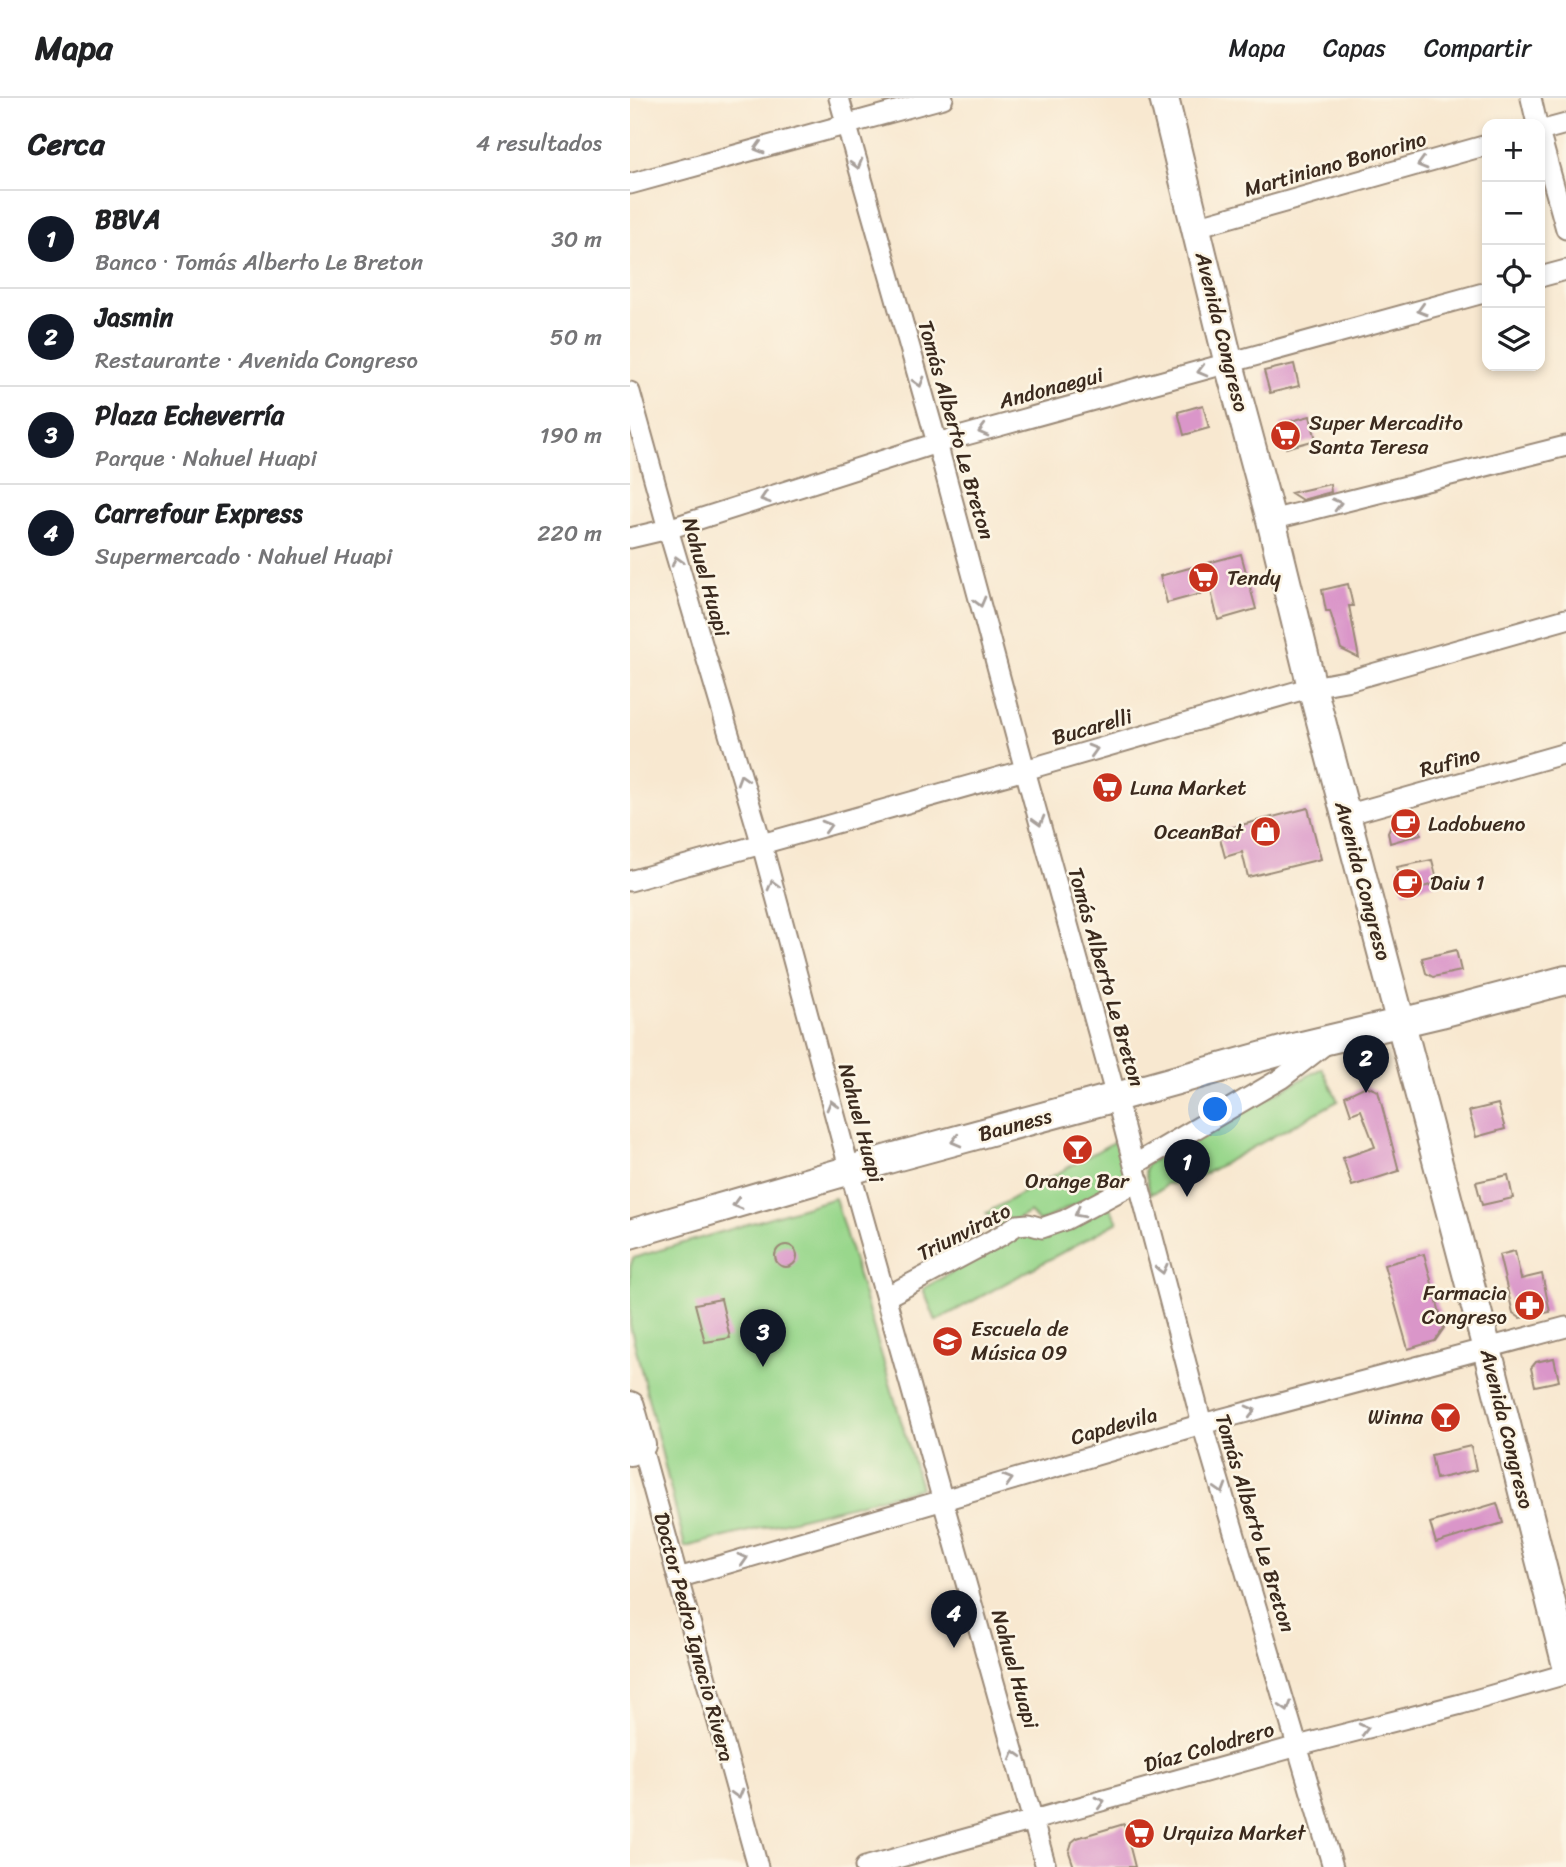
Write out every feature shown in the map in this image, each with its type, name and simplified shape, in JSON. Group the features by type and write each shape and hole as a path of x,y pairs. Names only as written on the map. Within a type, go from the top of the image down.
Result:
{"main road":[{"name":"Avenida Congreso","path":"1164,98 1228,364 1402,1022 1566,1662"},
{"name":"Bauness","path":"630,1234 895,1157 1289,1049 1566,980"},
{"name":"Doctor Pedro Ignacio Rivera","path":"630,1406 636,1448"}],"street":[{"name":"Tomás Alberto Le Breton","path":"838,98 937,443 1137,1173 1202,1424 1332,1867"},
{"path":"630,184 943,98"},
{"path":"1531,98 1536,119"},
{"path":"1545,131 1566,124"},
{"name":"Martiniano Bonorino","path":"1196,227 1482,146"},
{"path":"1545,151 1566,229"},
{"path":"1545,276 1566,270"},
{"name":"Andonaegui","path":"630,538 668,529 937,443 1482,293"},
{"name":"Nahuel Huapi","path":"630,392 762,845 850,1171 1046,1867"},
{"path":"1271,520 1566,446"},
{"name":"Bucarelli","path":"630,881 1312,687 1352,680 1566,619"},
{"name":"Rufino","path":"1346,816 1566,753"},
{"name":"Triunvirato","path":"886,1297 1017,1225 1028,1224 1042,1228 1065,1220 1282,1078 1333,1038"},
{"name":"Capdevila","path":"678,1578 1202,1424 1566,1327"},
{"name":"Doctor Pedro Ignacio Rivera","path":"636,1448 678,1578 758,1867"},
{"name":"Díaz Colodrero","path":"865,1867 1566,1674"}],"green space":[{"path":"1322,1068 1338,1101 1188,1183 1166,1184 1162,1189 1150,1194 1145,1171 1147,1164"},
{"path":"1121,1138 1127,1174 1122,1182 1039,1222 1030,1212 1000,1229 986,1213"},
{"path":"835,1198 921,1488 685,1547 630,1325 630,1268 633,1258"},
{"path":"1108,1204 1118,1222 936,1321 923,1289 1019,1233 1034,1238 1055,1233"}],"building":[{"path":"1294,364 1299,386 1270,393 1264,371"},
{"path":"1203,405 1209,428 1184,435 1178,412"},
{"path":"1310,416 1316,440 1286,448 1280,424"},
{"path":"1330,484 1331,492 1302,500 1291,493"},
{"name":"Tendy","path":"1241,554 1256,609 1218,620 1211,591 1167,603 1160,576"},
{"path":"1348,584 1353,606 1349,606 1359,658 1341,649 1330,611 1326,611 1322,590"},
{"path":"1308,808 1321,859 1248,877 1242,852 1225,857 1218,831"},
{"name":"Ladobueno","path":"1415,811 1421,834 1390,843 1388,832 1395,817"},
{"path":"1432,860 1438,883 1404,892 1397,867"},
{"path":"1456,950 1461,971 1433,977 1426,973 1422,958"},
{"path":"1366,1086 1378,1091 1399,1171 1352,1186 1343,1158 1375,1147 1361,1110 1351,1114 1345,1096"},
{"path":"1498,1104 1505,1129 1476,1137 1469,1111"},
{"path":"1508,1175 1513,1198 1482,1205 1476,1182"},
{"path":"786,1245 794,1248 797,1256 794,1264 786,1267 778,1264 775,1256 778,1248"},
{"path":"1515,1251 1521,1279 1542,1274 1550,1312 1520,1318 1513,1313 1499,1255"},
{"path":"1424,1254 1444,1328 1435,1341 1408,1349 1384,1265"},
{"path":"721,1299 730,1338 705,1342 695,1304"},
{"path":"1554,1358 1559,1381 1535,1386 1531,1368 1536,1362"},
{"path":"1471,1446 1476,1470 1436,1479 1431,1455"},
{"path":"1497,1503 1503,1523 1436,1543 1430,1523"},
{"path":"1124,1824 1135,1867 1074,1867 1069,1852 1072,1842 1077,1838"}],"place":[{"name":"Super Mercadito Santa Teresa","path":"1286,435"},
{"name":"Tendy","path":"1204,578"},
{"name":"Luna Market","path":"1107,788"},
{"name":"Ladobueno","path":"1405,824"},
{"name":"OceanBat","path":"1266,832"},
{"name":"Daiu 1","path":"1407,883"},
{"name":"Jasmin","path":"1366,1093"},
{"name":"Orange Bar","path":"1077,1149"},
{"name":"BBVA","path":"1187,1197"},
{"name":"Farmacia Congreso","path":"1530,1305"},
{"name":"Escuela de Música 09","path":"948,1341"},
{"name":"Plaza Echeverría","path":"763,1367"},
{"name":"Winna","path":"1446,1417"},
{"name":"Carrefour Express","path":"954,1648"},
{"name":"Urquiza Market","path":"1140,1833"}]}
